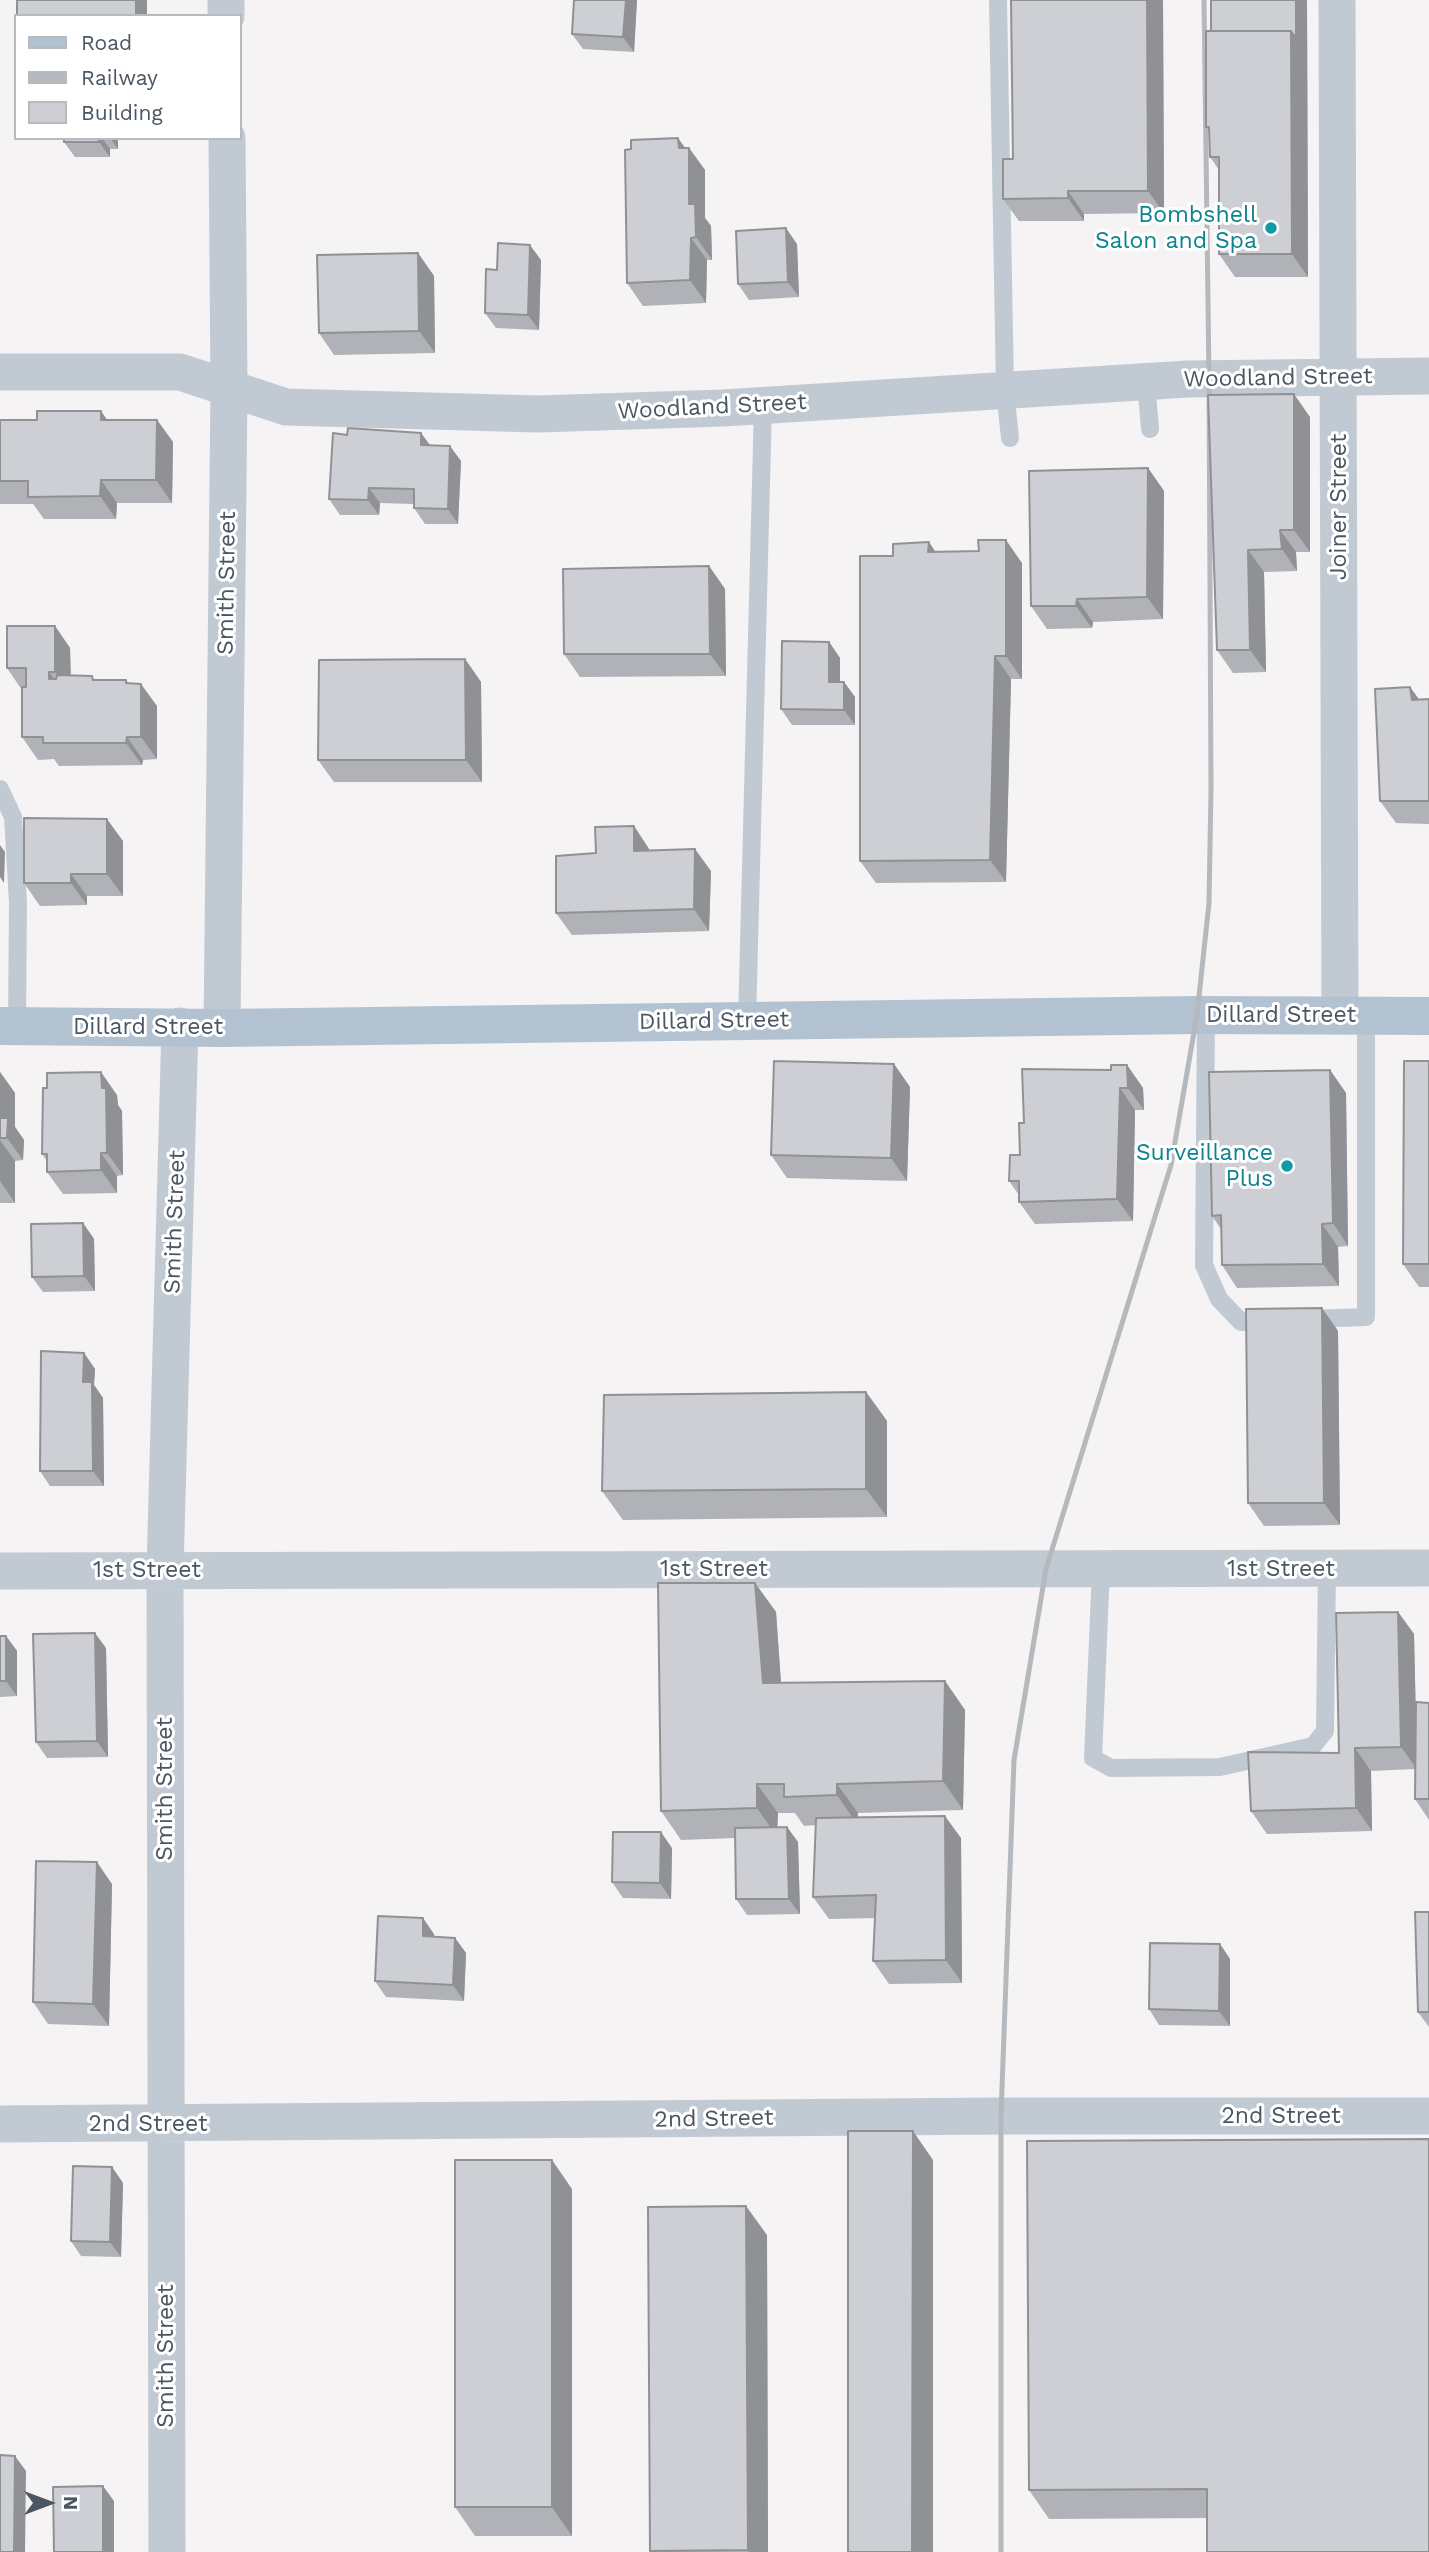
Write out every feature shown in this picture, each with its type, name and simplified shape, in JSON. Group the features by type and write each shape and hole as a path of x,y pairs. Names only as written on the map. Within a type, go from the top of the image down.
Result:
{"main road":[{"name":"Dillard Street","path":"9,1026 222,1028 1206,1016 1429,1016"}],"street":[{"name":"Joiner Street","path":"1337,0 1339,377 1353,1015"},
{"name":"Smith Street","path":"222,1028 229,389 227,140"},
{"name":"Woodland Street","path":"0,372 180,372 286,407 538,414 763,406 1198,379 1429,376"},
{"name":"Smith Street","path":"167,2552 165,1570 180,1026"},
{"name":"1st Street","path":"0,1571 1429,1569"},
{"name":"2nd Street","path":"0,2124 1001,2116 1429,2116"}],"lane":[{"path":"998,0 1005,390 1010,438"},
{"path":"1146,382 1150,429"},
{"path":"747,1021 763,406"},
{"path":"0,789 13,817 18,904 9,1026"},
{"path":"1206,1016 1204,1265 1219,1299 1241,1322 1366,1317 1353,1015"},
{"path":"1101,1569 1093,1758 1111,1768 1220,1767 1313,1746 1325,1731 1327,1569"}],"building":[{"path":"17,0 136,0 136,14 17,14"},
{"path":"574,0 626,0 623,37 572,34"},
{"path":"1011,0 1147,0 1148,191 1068,191 1068,198 1003,199 1003,159 1013,159"},
{"path":"1211,0 1296,0 1296,38 1291,31 1211,31"},
{"path":"1206,31 1291,31 1292,254 1219,254 1219,157 1210,157 1209,127 1206,127"},
{"path":"678,138 679,148 689,148 689,204 695,204 696,237 691,238 690,280 627,283 625,150 631,149 631,140"},
{"path":"64,140 99,140 99,142"},
{"path":"786,228 788,282 738,284 736,231"},
{"path":"498,243 530,245 528,315 485,313 486,269 497,270"},
{"path":"418,253 419,331 319,333 317,255"},
{"path":"1294,394 1294,530 1280,530 1282,549 1248,550 1250,650 1217,650 1208,395"},
{"path":"37,411 101,411 101,420 157,420 156,480 101,480 100,496 28,497 28,481 0,481 0,420 37,420"},
{"path":"348,428 421,433 421,445 450,446 448,509 414,508 414,489 369,488 368,500 329,499 333,433 347,435"},
{"path":"1148,468 1147,597 1077,599 1076,606 1031,606 1029,471"},
{"path":"978,540 1006,540 1006,656 995,656 990,860 860,861 860,556 893,556 893,544 929,542 928,552 979,551"},
{"path":"709,566 710,654 564,654 563,569"},
{"path":"7,626 55,626 55,672 49,672 49,679 56,679 57,675 92,676 93,680 126,680 126,683 141,684 141,737 127,737 126,743 43,743 43,737 22,737 22,687 26,687 26,668 7,668"},
{"path":"782,641 829,642 829,682 844,682 844,710 781,709"},
{"path":"465,659 466,760 318,760 319,660"},
{"path":"1410,687 1412,700 1429,699 1429,801 1380,801 1375,689"},
{"path":"24,818 107,819 107,874 71,874 71,883 24,883"},
{"path":"634,826 634,851 695,849 694,909 556,913 556,856 596,853 595,827"},
{"path":"774,1061 894,1064 891,1158 771,1155"},
{"path":"1404,1061 1429,1061 1429,1264 1403,1264"},
{"path":"1111,1065 1127,1065 1128,1088 1120,1088 1117,1199 1019,1202 1019,1181 1009,1181 1010,1155 1020,1155 1019,1123 1024,1123 1022,1069 1111,1070"},
{"name":"Surveillance Plus","path":"1330,1070 1333,1223 1322,1224 1323,1264 1222,1265 1221,1215 1212,1216 1209,1072"},
{"path":"101,1072 102,1088 106,1088 107,1153 101,1153 101,1170 47,1172 47,1154 42,1154 43,1088 47,1088 47,1073"},
{"path":"0,1118 8,1118 7,1138 0,1138"},
{"path":"83,1223 84,1276 32,1277 31,1224"},
{"path":"1322,1308 1324,1503 1248,1503 1246,1309"},
{"path":"41,1351 84,1353 83,1382 92,1382 93,1471 40,1471"},
{"path":"866,1392 866,1489 602,1491 604,1395"},
{"path":"658,1583 755,1583 763,1683 945,1681 943,1781 837,1784 837,1795 784,1797 784,1784 757,1784 757,1808 661,1811"},
{"path":"1398,1612 1401,1747 1355,1748 1356,1808 1251,1811 1248,1752 1339,1753 1336,1613"},
{"path":"95,1633 97,1741 36,1742 33,1634"},
{"path":"0,1636 6,1636 6,1681 0,1681"},
{"path":"1416,1702 1429,1703 1429,1799 1415,1799"},
{"path":"945,1816 946,1960 873,1961 876,1895 813,1897 816,1818"},
{"path":"787,1827 789,1899 736,1899 735,1828"},
{"path":"613,1832 661,1832 660,1883 612,1882"},
{"path":"36,1861 97,1862 93,2004 33,2002"},
{"path":"1415,1912 1429,1912 1429,2012 1418,2012"},
{"path":"378,1916 423,1918 423,1936 455,1938 453,1985 375,1981"},
{"path":"1150,1943 1220,1944 1219,2011 1149,2009"},
{"path":"848,2131 913,2131 912,2552 848,2552"},
{"path":"1429,2139 1429,2552 1207,2552 1207,2489 1029,2490 1027,2141"},
{"path":"455,2160 552,2160 552,2507 455,2507"},
{"path":"73,2166 112,2167 110,2242 71,2241"},
{"path":"746,2206 748,2550 650,2551 648,2207"},
{"path":"0,2455 15,2456 14,2552 0,2552"},
{"path":"103,2486 103,2552 54,2552 53,2487"}],"railway":[{"path":"1001,2552 1001,2116 1014,1760 1046,1569 1171,1165 1197,1015 1209,903 1209,378 1204,0"}],"place":[{"name":"Bombshell Salon and Spa","path":"1271,228"},
{"name":"Surveillance Plus","path":"1287,1166"}]}
